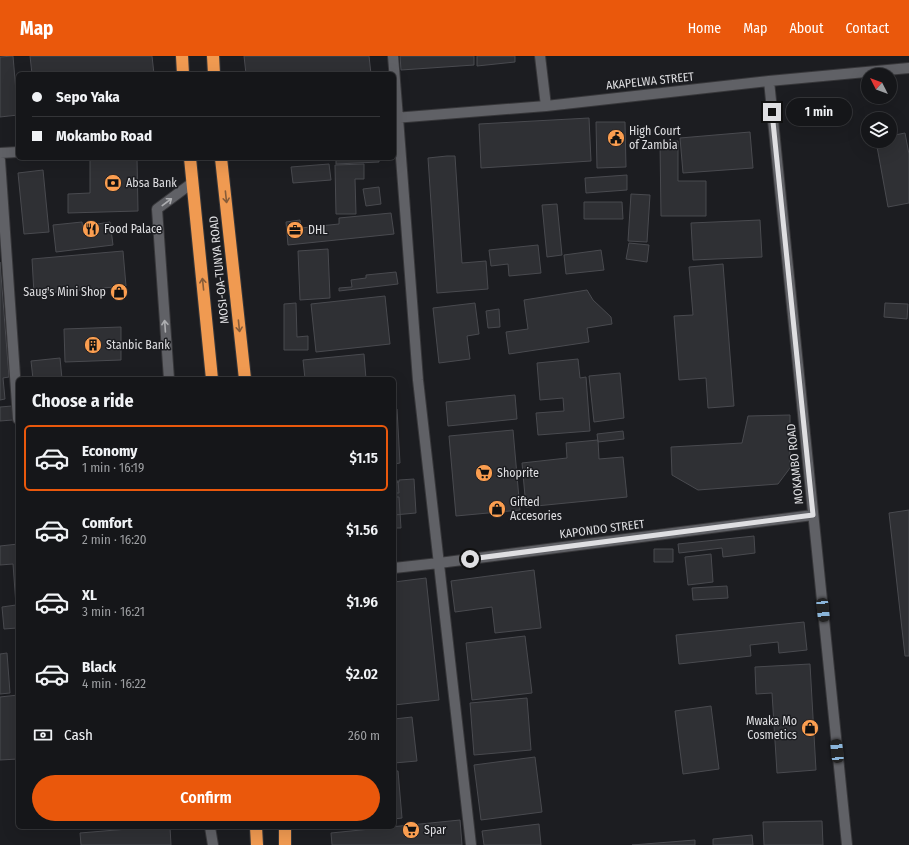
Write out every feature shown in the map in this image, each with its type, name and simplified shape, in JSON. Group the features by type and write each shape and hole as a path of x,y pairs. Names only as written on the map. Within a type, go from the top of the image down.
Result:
{"highway":[{"path":"182,56 184,72"},
{"path":"213,56 214,72"},
{"name":"MOSI-OA-TUNYA ROAD","path":"190,160 212,377"},
{"name":"MOSI-OA-TUNYA ROAD","path":"222,160 245,377"},
{"path":"256,829 257,845"},
{"path":"285,829 285,845"}],"street":[{"path":"393,56 394,72"},
{"path":"540,56 546,106"},
{"name":"AKAPELWA STREET","path":"396,118 546,106 769,81 909,68"},
{"name":"MOKAMBO ROAD","path":"769,81 847,845"},
{"path":"396,118 418,380 471,845"},
{"path":"0,153 16,152"},
{"path":"0,160 16,389"},
{"path":"169,377 157,209 192,183"},
{"name":"KAPONDO STREET","path":"396,568 813,515"},
{"path":"210,829 213,845"}],"building":[{"path":"13,56 16,91 16,115 0,117 0,57"},
{"path":"30,56 152,56 154,72 32,72"},
{"path":"244,56 369,56 371,72 246,72"},
{"path":"400,56 474,56 474,65 401,70"},
{"path":"477,56 515,56 515,62 477,66"},
{"path":"589,118 591,161 481,168 479,124"},
{"path":"596,122 625,122 626,167 597,168"},
{"path":"750,132 753,168 683,173 680,138"},
{"path":"905,133 909,154 909,203 888,207 877,148 897,148 897,135"},
{"path":"678,141 678,181 706,181 706,216 661,216 660,142"},
{"path":"455,156 462,263 486,261 488,289 437,293 428,158"},
{"path":"90,160 137,160 138,211 68,213 68,194 90,193"},
{"path":"336,160 379,160 379,162 336,164"},
{"path":"329,164 331,180 293,183 291,167"},
{"path":"364,164 364,179 355,179 356,214 336,214 335,165"},
{"path":"43,170 49,232 24,234 18,173"},
{"path":"627,175 627,190 586,193 585,178"},
{"path":"379,187 381,204 366,206 363,189"},
{"path":"631,194 650,195 647,242 628,241"},
{"path":"584,202 622,202 623,219 584,219"},
{"path":"557,204 562,255 547,257 542,205"},
{"path":"391,213 394,234 288,245 286,222 300,220 301,228 339,224 339,218"},
{"path":"760,220 762,257 693,260 691,223"},
{"path":"82,222 83,230 91,229 91,225 110,222 113,245 56,252 53,225"},
{"path":"629,243 649,245 647,262 626,259"},
{"path":"538,245 541,273 509,276 508,264 491,266 489,250"},
{"path":"328,249 330,298 300,300 298,251"},
{"path":"601,250 604,270 566,274 564,255"},
{"path":"123,251 126,286 34,294 32,259"},
{"path":"0,262 9,377 3,378 5,399 0,400"},
{"path":"723,264 734,406 708,408 706,378 679,380 674,316 693,315 689,267"},
{"path":"396,272 398,284 339,291 339,288 352,287 351,280 366,278 366,275"},
{"path":"587,290 593,300 611,317 612,324 587,328 589,342 509,354 506,332 528,329 524,300"},
{"path":"385,296 390,344 316,352 311,304"},
{"path":"296,303 297,337 308,336 308,350 284,350 284,304"},
{"path":"475,303 479,334 467,336 470,359 439,363 433,308"},
{"path":"885,303 908,304 907,319 884,317"},
{"path":"499,309 500,327 488,328 486,311"},
{"name":"Stanbic Bank","path":"121,327 121,360 65,362 64,329"},
{"path":"364,354 366,377 305,377 303,360"},
{"path":"60,358 62,377 33,377 31,361"},
{"path":"578,359 580,378 586,377 590,431 538,435 536,413 564,411 563,398 540,400 537,363"},
{"path":"620,373 624,418 594,422 589,376"},
{"path":"515,395 517,419 448,426 446,402"},
{"path":"12,406 13,420 0,421 0,407"},
{"path":"396,409 397,409 400,463 396,464"},
{"path":"790,415 790,468 778,484 698,490 672,475 671,447 742,443 748,416"},
{"name":"Shoprite","path":"513,430 520,510 456,516 449,436"},
{"path":"623,431 624,439 598,442 597,434"},
{"path":"598,440 599,459 623,457 627,497 526,507 522,463 567,458 566,443"},
{"path":"414,479 416,513 396,515 396,483 399,482 399,480"},
{"path":"396,481 398,481 399,493 396,493"},
{"path":"396,497 399,497 401,528 396,528"},
{"path":"909,510 909,656 905,656 889,513"},
{"path":"754,536 755,553 723,557 722,548 679,553 678,544"},
{"path":"16,544 16,605 13,564 0,565 0,546"},
{"path":"654,549 673,549 673,562 654,562"},
{"path":"711,554 713,582 688,585 685,557"},
{"path":"534,570 541,628 495,633 492,607 455,612 451,581"},
{"path":"426,578 439,700 396,705 396,582"},
{"path":"727,586 728,598 693,600 692,588"},
{"path":"16,605 16,628 4,629 2,607"},
{"path":"804,622 807,650 779,653 778,642 750,645 751,656 679,664 676,635"},
{"path":"525,636 532,693 472,700 466,643"},
{"path":"7,653 10,693 0,694 0,654"},
{"path":"810,664 816,770 777,773 772,693 756,694 755,667"},
{"path":"16,695 16,759 0,760 0,697"},
{"path":"527,698 531,750 474,755 470,703"},
{"path":"711,706 719,769 683,774 675,711"},
{"path":"412,717 417,761 396,763 396,719"},
{"path":"535,757 542,812 481,820 474,765"},
{"path":"396,771 398,771 402,818 396,819"},
{"name":"Spar","path":"460,820 462,845 332,845 331,833 371,829 396,829 396,826"},
{"path":"822,821 823,845 764,845 763,822"},
{"path":"539,824 541,845 484,845 482,831"},
{"path":"128,829 170,829 171,845 81,845 80,833"},
{"path":"752,835 753,845 713,845 713,839"},
{"path":"695,840 695,845 632,845"}],"place":[{"name":"High Court of Zambia","path":"616,138"},
{"name":"Absa Bank","path":"113,183"},
{"name":"Food Palace","path":"91,229"},
{"name":"DHL","path":"295,230"},
{"name":"Saug's Mini Shop","path":"119,292"},
{"name":"Stanbic Bank","path":"93,345"},
{"name":"Shoprite","path":"484,473"},
{"name":"Gifted Accesories","path":"497,509"},
{"name":"Mwaka Mo Cosmetics","path":"810,728"},
{"name":"Spar","path":"411,830"}],"route":[{"path":"470,559 813,515 772,112"}]}
